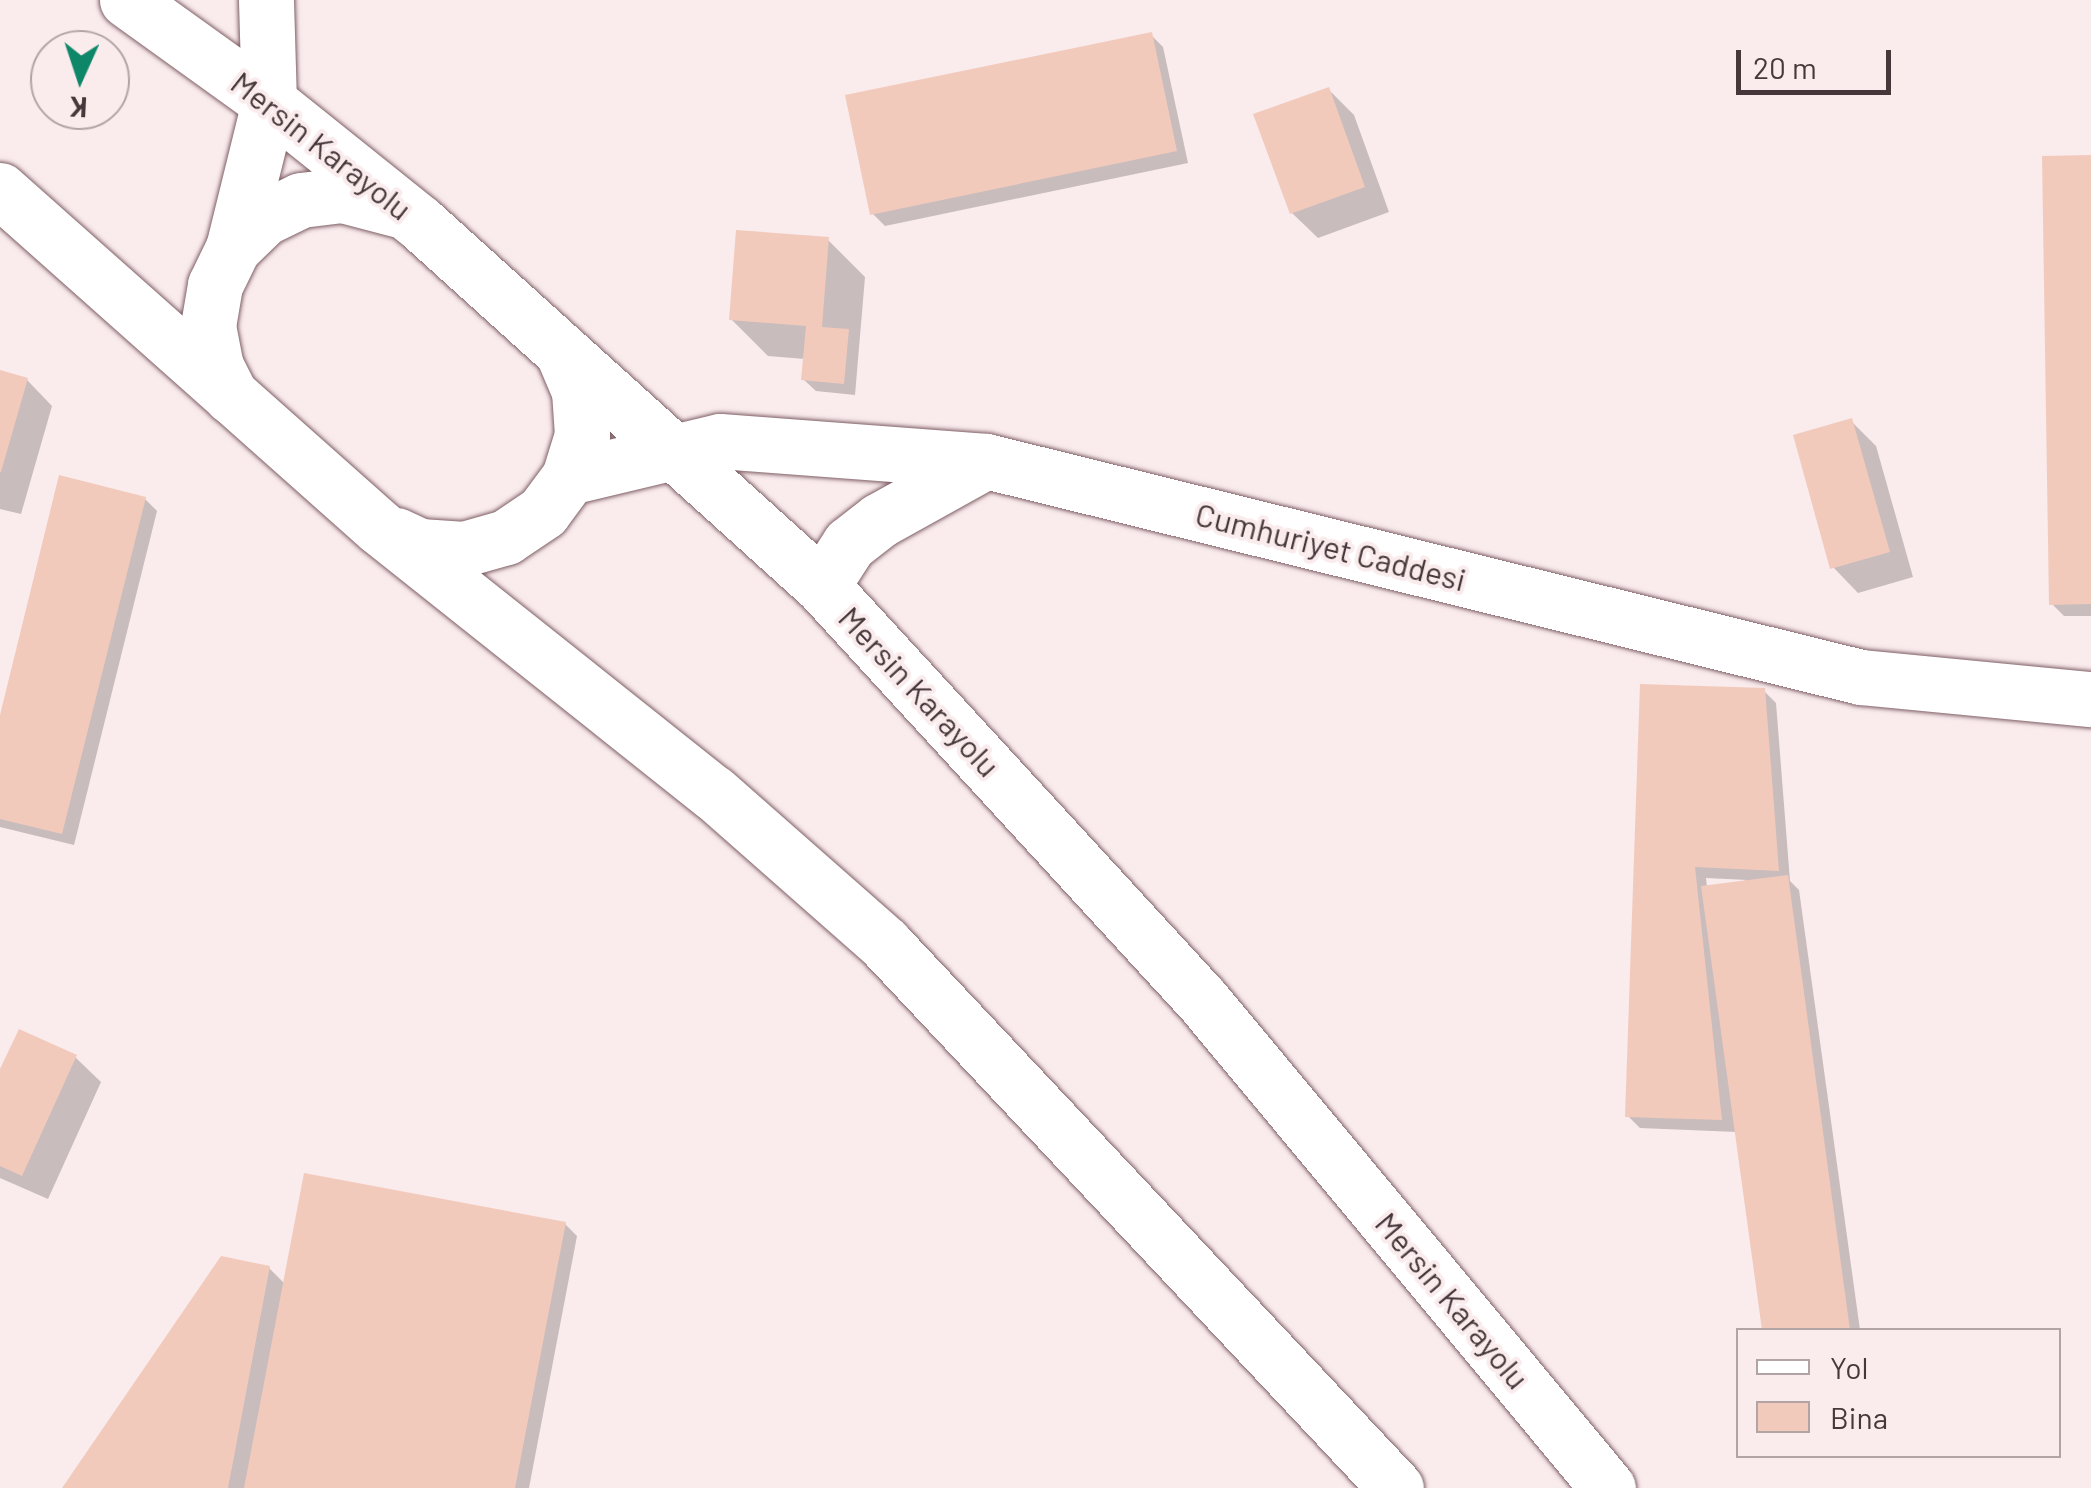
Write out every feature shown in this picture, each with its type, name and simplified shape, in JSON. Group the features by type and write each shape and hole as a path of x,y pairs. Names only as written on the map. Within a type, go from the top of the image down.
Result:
{"main road":[{"name":"Mersin Karayolu","path":"127,0 269,102 420,223 625,407 696,446 1204,1000 1608,1488"},
{"path":"236,404 216,367 208,326 214,285 233,248 269,102 266,0"},
{"path":"0,190 236,404 379,527 714,793 885,944 1396,1488"},
{"path":"233,248 276,212 301,200 342,194 384,203 420,223"},
{"path":"379,527 420,546 464,549 518,529 543,512 569,478 582,435 579,391 562,351"},
{"name":"Cumhuriyet Caddesi","path":"569,478 696,446 986,461 1860,677 2091,699"},
{"path":"822,586 849,544 880,520 986,461"}],"building":[{"path":"1152,32 1177,151 870,215 845,95"},
{"path":"1329,87 1365,187 1290,214 1253,114"},
{"path":"2091,155 2091,604 2049,605 2042,156"},
{"path":"736,230 829,237 822,327 849,329 844,384 801,380 806,326 729,320"},
{"path":"0,370 28,378 1,472 0,472"},
{"path":"1852,418 1890,552 1830,569 1793,435"},
{"path":"59,475 146,497 62,834 0,819 0,715"},
{"path":"1640,684 1765,688 1779,871 1695,867 1722,1120 1625,1117"},
{"path":"1788,875 1850,1328 1762,1328 1701,886"},
{"path":"19,1029 77,1055 22,1176 0,1166 0,1069"},
{"path":"304,1173 566,1222 515,1488 244,1488"},
{"path":"221,1256 270,1266 228,1488 62,1488"}]}
